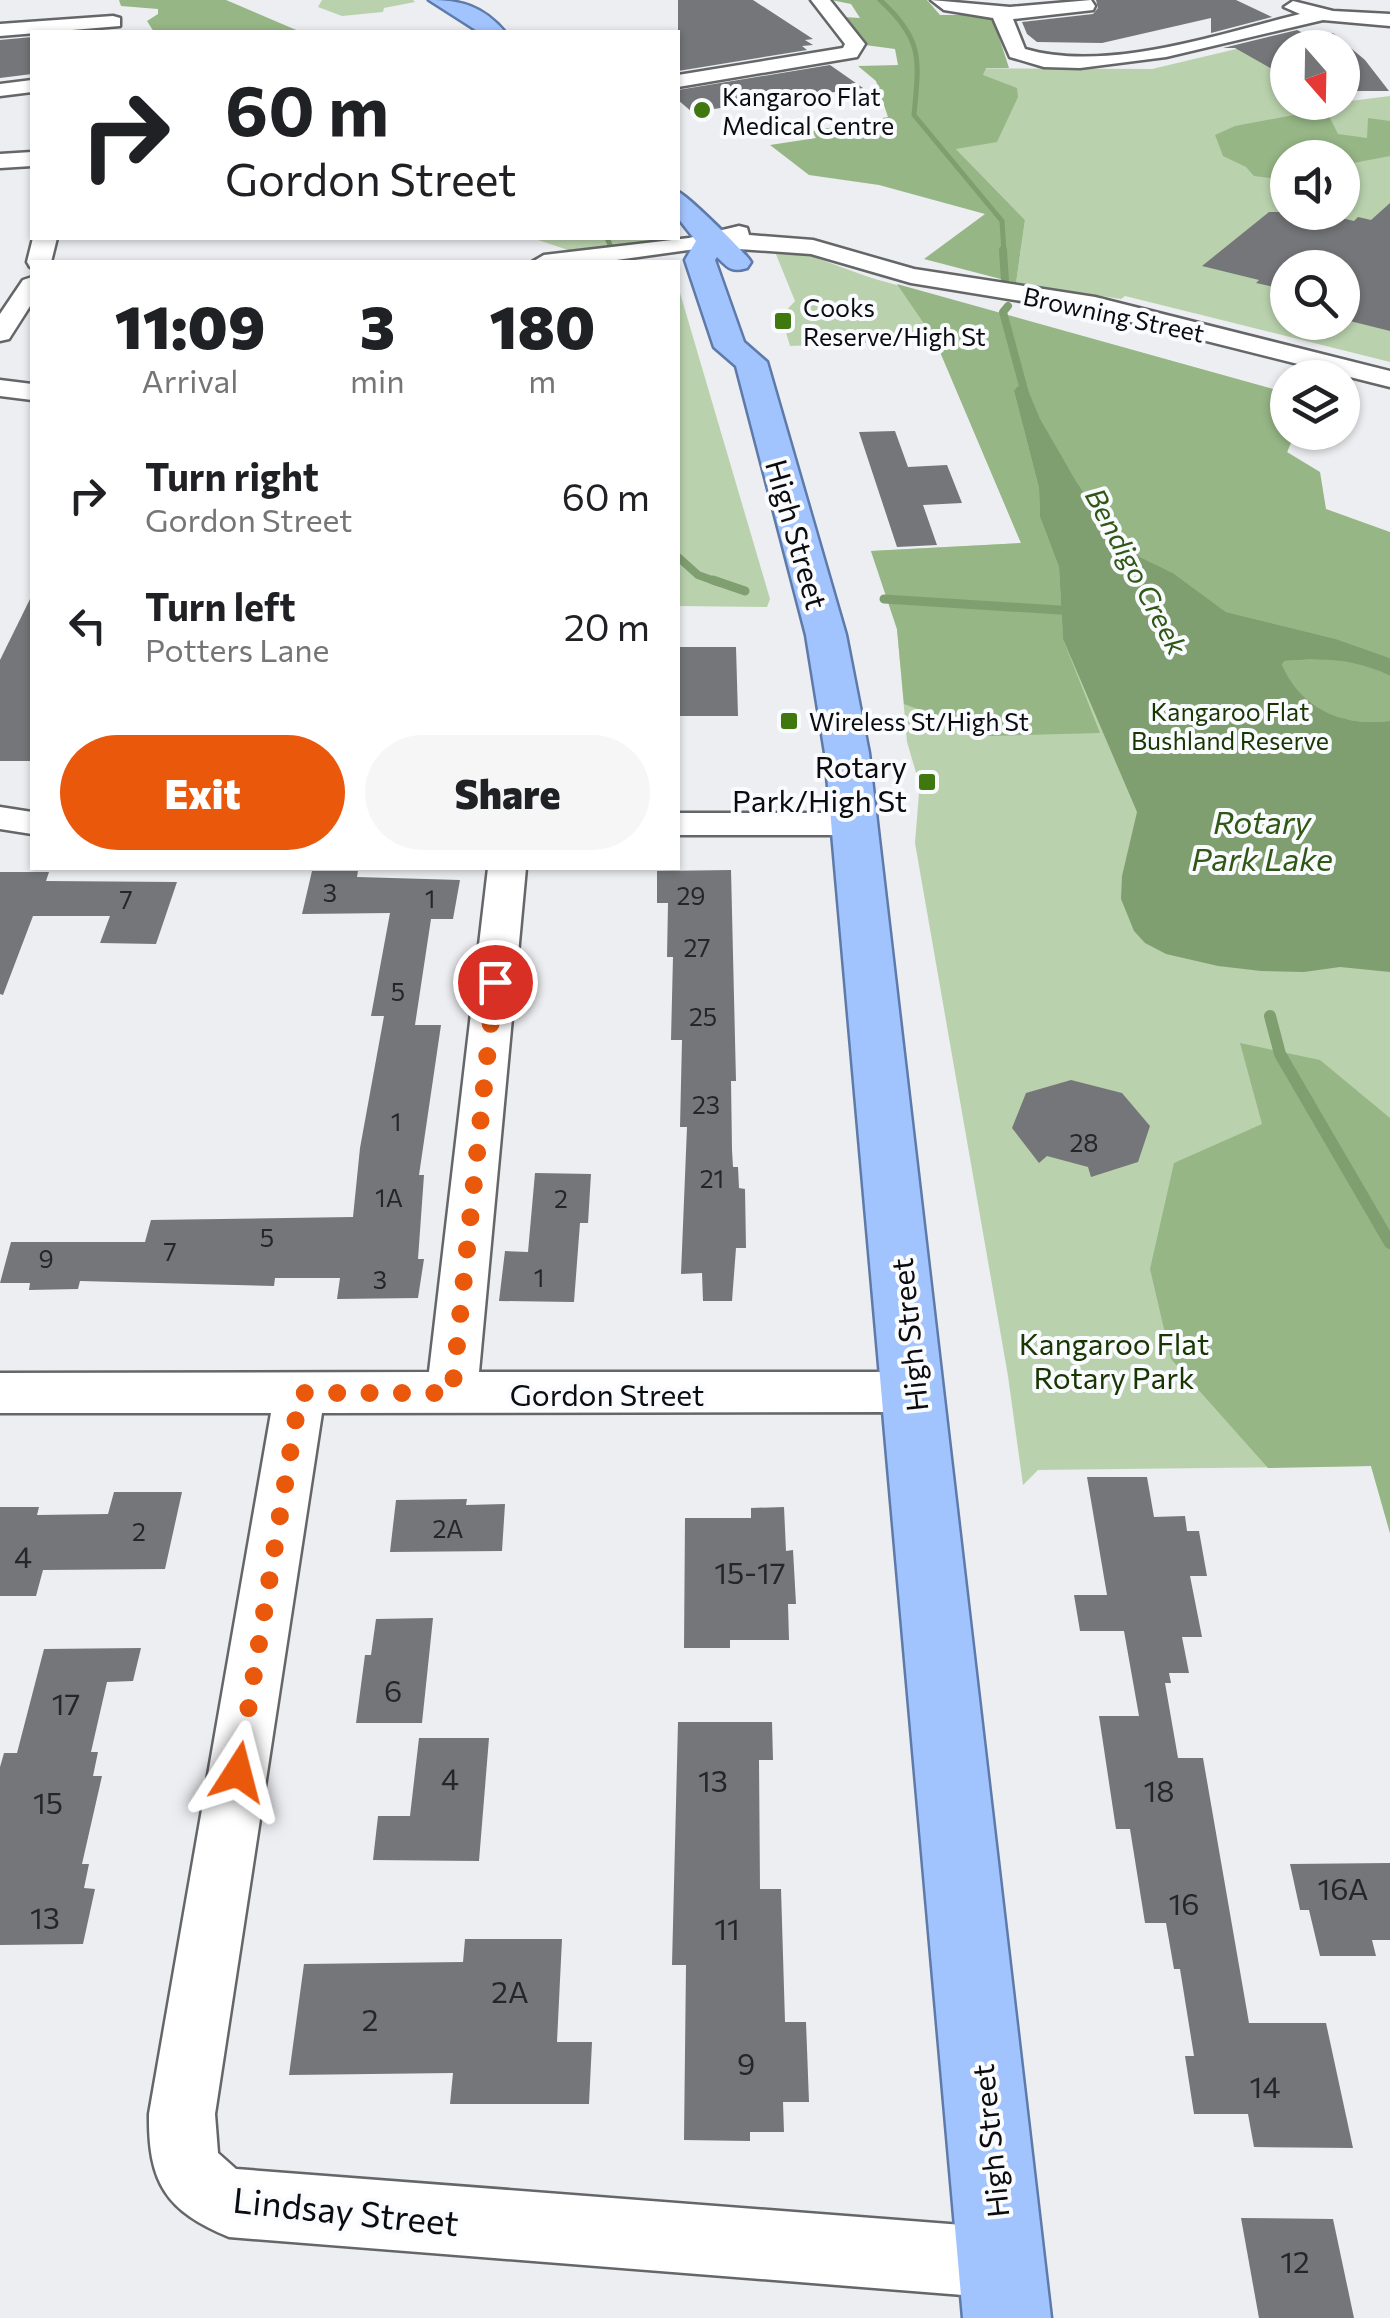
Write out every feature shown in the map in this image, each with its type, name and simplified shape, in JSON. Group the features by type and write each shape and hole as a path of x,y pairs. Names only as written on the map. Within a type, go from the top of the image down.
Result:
{"highway":[{"path":"440,0 464,5 491,30"},
{"path":"680,202 711,240 735,258 748,292"},
{"name":"High Street","path":"711,240 700,260 730,347 754,343 826,635 855,824 1004,2291"}],"street":[{"path":"81,0 120,27"},
{"path":"680,81 850,53 855,44 820,0"},
{"path":"940,0 958,10 1000,11 1072,10 1086,6 1082,0"},
{"path":"1278,0 1322,15 1390,20"},
{"path":"1000,11 1017,53 1065,61 1137,58 1322,15"},
{"path":"0,30 120,27"},
{"path":"0,90 30,86"},
{"path":"0,160 30,159"},
{"name":"Browning Street","path":"565,260 711,240 780,242 838,253 939,282 1095,305 1390,379"},
{"path":"526,243 547,260"},
{"path":"0,333 30,288"},
{"path":"0,388 30,392"},
{"path":"0,818 30,823"},
{"path":"680,824 855,824"},
{"path":"452,1393 507,870"},
{"name":"Gordon Street","path":"0,1394 884,1392 914,1396"},
{"name":"Lindsay Street","path":"300,1393 182,2114 184,2154 202,2191 228,2203 1004,2291"}],"green space":[{"path":"322,0 415,2 384,8 383,12 342,16 318,7"},
{"path":"1253,45 1270,65 1270,120 1360,120 1360,100 1390,96 1390,362 1302,340 1360,340 1360,250 1270,250 1270,332 1125,296 1121,299 1016,283 1025,220 923,115 932,68 1152,69"},
{"path":"538,240 653,240 574,252"},
{"name":"Kangaroo Flat Bushland Reserve","path":"773,247 1270,388 1270,450 1288,450 1243,561 1390,599 1390,1533 1371,1466 1038,1470 1023,1485 1008,1376 915,843 919,793 930,792 928,777 917,776 907,742 897,629 871,551 1021,543 935,340 790,346 783,322 793,321 791,315 782,315 795,301"},
{"path":"680,293 770,599 767,607 680,606"}],"shaded area":[{"path":"119,0 226,0 296,30 153,30 147,21 158,14 158,9 121,6"},
{"path":"831,0 927,0 940,15 992,15 1009,68 986,68 983,75 1017,88 1018,97 997,142 956,149 1025,220 1016,283 924,259 985,214 879,185 809,175 770,145 816,138 812,131 888,117 876,81 858,66 898,65 895,49 865,45 844,17 860,18 851,4"},
{"path":"1368,118 1390,121 1390,156 1360,162 1360,140 1270,140 1270,178 1254,176 1246,167 1223,156 1215,135 1235,126 1270,119 1331,120 1338,134 1367,138"},
{"path":"897,284 1270,388 1270,450 1288,450 1320,472 1326,509 1390,532 1390,658 1336,639 1226,612 1173,573 1140,557 1100,517 1039,419 1028,390 1014,391 1039,488 1040,517 1059,567 1063,639 1100,733 991,736 904,704 897,629 871,551 1021,543 935,340"},
{"path":"1283,661 1358,661 1390,676 1390,721 1356,721 1326,712 1300,694 1282,666"},
{"path":"1240,1043 1320,1060 1390,1118 1390,1533 1371,1466 1268,1468 1171,1359 1150,1269 1174,1163 1262,1124"}],"water":[{"name":"Rotary Park Lake","path":"1018,386 1028,390 1040,419 1100,517 1140,557 1173,573 1226,612 1336,639 1390,658 1390,676 1338,661 1284,661 1282,665 1300,693 1326,712 1356,721 1390,721 1390,972 1340,967 1304,972 1261,971 1218,966 1166,954 1145,943 1134,931 1121,899 1122,876 1137,812 1063,639 1059,567 1040,517 1039,488 1014,391"}],"building":[{"path":"678,0 753,0 813,39 805,40 813,45 802,46 807,50 680,71"},
{"path":"1096,0 1236,0 1272,17 1211,33 1211,18 1102,43 1037,42 1027,34 1022,22 1093,14 1098,8"},
{"path":"30,37 30,74 0,78 0,40"},
{"path":"1270,37 1270,68 1235,48 1223,48"},
{"path":"1360,56 1365,60 1389,91 1360,91"},
{"path":"830,65 863,88 692,112 680,102 680,90"},
{"path":"1390,203 1390,331 1360,324 1360,250 1270,250 1270,286 1202,266 1269,212 1270,230 1360,230 1360,217 1371,220"},
{"path":"895,431 908,467 947,465 962,503 923,505 937,545 897,547 859,432"},
{"path":"30,599 30,761 0,761 0,660"},
{"path":"680,647 736,647 738,716 680,716"},
{"path":"731,870 736,1081 731,1081 732,1150 739,1188 745,1189 746,1248 736,1248 732,1301 703,1301 702,1273 681,1274 687,1127 680,1127 682,1040 671,1040 673,957 667,957 668,903 657,903 657,871"},
{"path":"312,871 358,871 357,877 460,880 453,919 431,919 415,1025 441,1025 419,1175 424,1175 418,1259 424,1259 418,1298 337,1299 340,1278 275,1278 274,1286 80,1281 78,1289 29,1290 30,1283 0,1283 11,1242 145,1242 151,1220 353,1217 360,1148 384,1016 371,1016 390,913 302,914"},
{"path":"0,872 49,872 46,881 177,882 156,944 100,943 110,916 33,916 3,995"},
{"path":"1071,1080 1122,1093 1150,1126 1138,1162 1091,1177 1088,1167 1047,1156 1039,1163 1012,1128 1026,1093"},
{"path":"535,1173 591,1174 588,1223 580,1223 574,1302 499,1301 505,1251 528,1252"},
{"path":"1087,1477 1147,1477 1154,1517 1185,1516 1187,1531 1199,1531 1207,1576 1190,1576 1202,1637 1182,1637 1189,1673 1169,1673 1171,1683 1165,1683 1178,1758 1203,1758 1249,2023 1326,2023 1353,2148 1254,2147 1248,2114 1194,2114 1185,2056 1194,2056 1180,1969 1174,1969 1166,1923 1145,1923 1130,1829 1116,1829 1099,1716 1139,1716 1124,1631 1080,1631 1074,1595 1107,1595"},
{"path":"114,1492 182,1492 165,1569 43,1570 36,1596 0,1596 0,1507 39,1507 37,1515 108,1514"},
{"path":"467,1499 466,1505 505,1504 502,1551 390,1552 396,1500"},
{"path":"784,1507 786,1551 793,1550 796,1604 788,1604 789,1640 730,1640 730,1648 684,1648 685,1518 751,1518 751,1508"},
{"path":"433,1618 422,1723 356,1723 365,1655 371,1655 376,1619"},
{"path":"141,1648 133,1681 107,1682 91,1752 98,1752 93,1776 102,1776 82,1864 89,1864 84,1888 95,1889 83,1944 0,1945 0,1767 4,1753 17,1753 44,1649"},
{"path":"678,1722 772,1722 773,1760 759,1760 760,1889 781,1889 785,2022 806,2022 809,2102 783,2102 784,2132 750,2132 750,2141 684,2140 686,1965 672,1965"},
{"path":"419,1738 489,1738 479,1861 373,1860 378,1816 410,1816"},
{"path":"1390,1863 1390,1940 1372,1940 1376,1956 1320,1956 1309,1910 1300,1910 1290,1864"},
{"path":"465,1939 562,1939 557,2042 592,2042 589,2104 450,2104 453,2073 289,2075 304,1964 463,1962"},
{"path":"1241,2218 1333,2219 1354,2318 1259,2318"}],"waterway":[{"name":"Bendigo Creek","path":"880,0 905,27 915,52 914,115 1002,221 1004,253"},
{"path":"608,240 611,247"},
{"name":"Bendigo Creek","path":"1003,250 1005,281"},
{"name":"Bendigo Creek","path":"1008,306 1003,312 1026,397"},
{"path":"680,559 698,575 720,583"},
{"path":"713,580 745,591"},
{"path":"884,599 1075,611"},
{"name":"Bendigo Creek","path":"1270,1016 1280,1054 1390,1243"}],"place":[{"name":"Kangaroo Flat Medical Centre","path":"702,110"},
{"name":"Cooks Reserve/High St","path":"783,321"},
{"name":"Wireless St/High St","path":"789,721"},
{"name":"Rotary Park/High St","path":"927,782"}],"route":[{"path":"238,1772 300,1393 452,1393 495,982"}],"park label":[{"name":"Kangaroo Flat Rotary Park","path":"1114,1359"}]}
